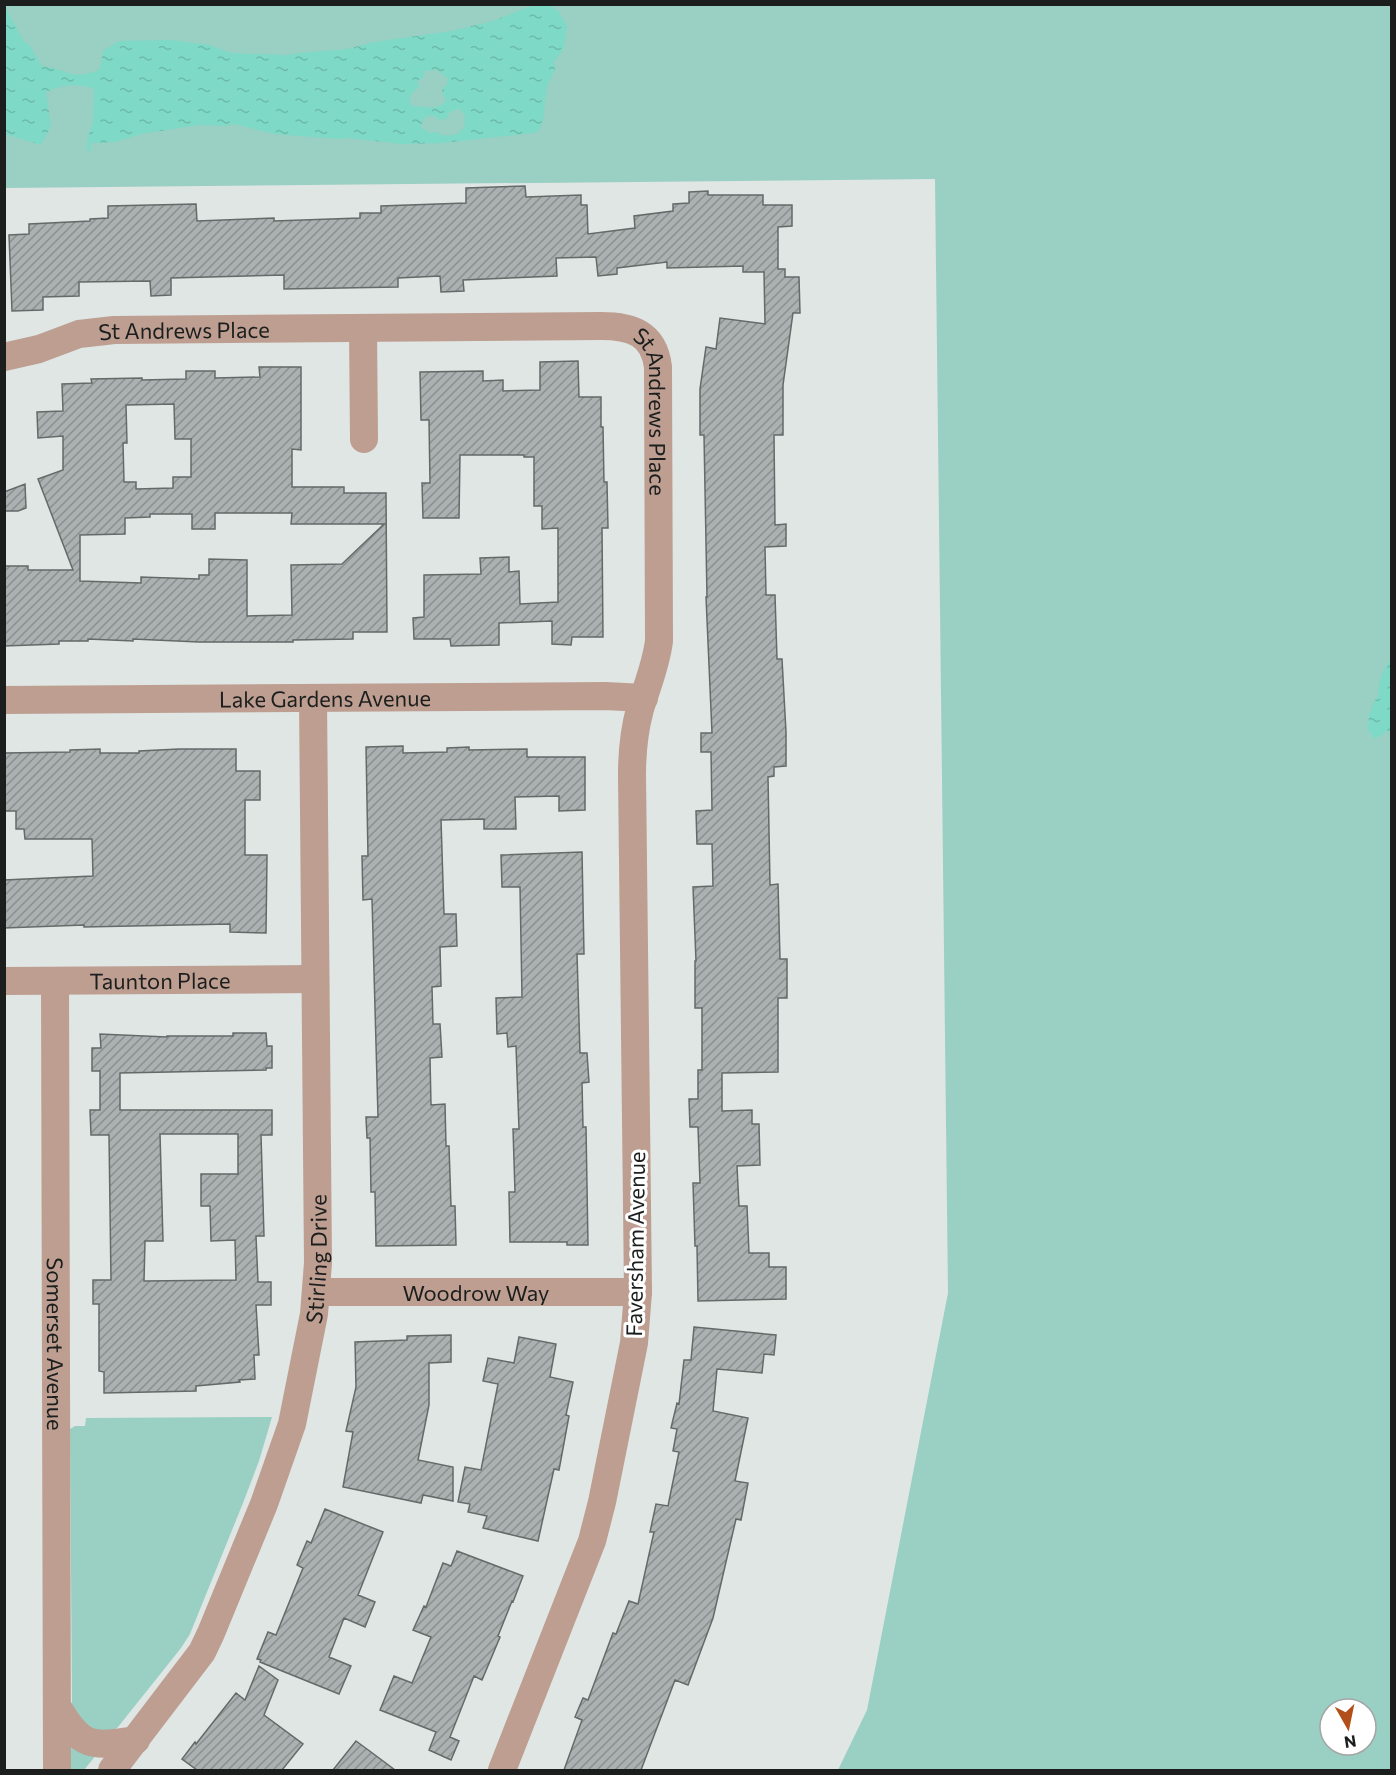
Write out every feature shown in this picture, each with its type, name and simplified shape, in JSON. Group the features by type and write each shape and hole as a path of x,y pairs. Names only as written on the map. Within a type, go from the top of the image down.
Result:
{"street":[{"name":"St Andrews Place","path":"4,357 44,347 79,334 114,330 613,326 636,331 649,342 656,354 658,367 659,630 658,652 644,698"},
{"path":"363,328 364,439"},
{"name":"St Andrews Place","path":"4,368 44,347"},
{"name":"Lake Gardens Avenue","path":"4,700 605,696 644,698"},
{"name":"Stirling Drive","path":"112,1770 191,1667 206,1643 277,1471 291,1424 311,1334 316,1292 317,1151 313,698"},
{"name":"Faversham Avenue","path":"502,1770 588,1556 597,1525 634,1343 638,1292 632,775 635,736 644,698"},
{"name":"Taunton Place","path":"4,981 315,979"},
{"name":"Somerset Avenue","path":"55,982 57,1770"},
{"name":"Woodrow Way","path":"316,1292 638,1292"},
{"path":"57,1706 72,1730 86,1741 109,1744 136,1740"}],"shaded area":[{"path":"4,5 1391,5 1391,1770 838,1770 867,1710 948,1293 935,179 5,188"},
{"path":"272,1417 259,1461 190,1634 118,1727 113,1731 91,1732 72,1706 70,1429 75,1426 85,1426 86,1418"},
{"path":"60,1729 97,1754 84,1770 59,1770"}],"water":[{"path":"4,5 23,40 30,46 42,66 76,75 100,69 103,51 119,41 172,40 209,45 231,53 287,55 347,49 374,42 451,31 493,21 528,7 546,5 559,12 567,26 564,48 554,62 555,69 547,87 543,120 539,130 534,133 442,143 402,144 274,134 234,124 199,125 141,134 116,142 91,143 91,151 87,151 87,141 93,121 94,89 76,85 58,87 46,92 51,126 41,145 5,134","holes":["436,69 448,79 446,87 444,86 442,90 446,100 440,106 431,108 412,106 410,97 420,86 417,83 418,80 423,78 425,71","460,109 466,117 460,132 451,135 430,133 421,127 423,119 428,116 435,116 443,120"]},
{"path":"1391,658 1391,731 1375,739 1368,730 1369,715 1378,696 1382,674"}],"building":[{"path":"525,186 526,197 581,195 581,205 587,205 588,234 635,228 634,216 673,211 673,204 689,203 689,192 708,191 708,195 763,195 763,205 792,205 792,226 778,227 778,269 785,269 785,277 799,277 800,313 793,313 783,385 783,435 774,435 775,525 786,524 786,546 765,547 766,595 775,595 777,659 782,659 786,732 786,766 774,767 774,776 768,777 770,885 778,884 780,959 787,959 787,998 778,998 778,1072 722,1073 722,1111 752,1110 752,1124 759,1124 760,1165 737,1166 739,1206 747,1206 749,1253 769,1253 769,1267 786,1267 786,1299 698,1301 693,1183 700,1183 698,1127 690,1127 689,1099 698,1099 698,1070 702,1070 702,1008 695,1008 693,887 713,886 712,844 697,844 696,811 712,810 711,752 701,752 701,733 712,733 706,597 704,435 700,435 700,389 706,347 716,349 720,318 765,324 764,272 743,272 743,266 667,268 667,262 617,268 617,274 598,276 596,257 556,258 557,276 463,280 464,291 441,292 440,276 398,278 398,287 284,289 284,275 171,278 171,295 151,296 150,281 79,282 79,296 43,297 43,310 12,311 9,235 29,234 29,224 108,218 108,206 196,204 197,221 360,218 360,213 381,213 381,206 466,203 466,188"},
{"path":"578,361 579,397 601,397 608,528 602,528 603,637 572,637 571,645 552,644 552,621 499,623 499,645 451,646 450,639 414,639 413,618 424,617 424,575 481,574 480,558 509,557 509,572 519,571 520,604 558,602 558,528 542,529 542,506 534,506 534,457 460,455 459,518 423,518 422,483 430,483 429,420 421,420 420,372 483,371 483,381 503,380 503,391 540,390 540,362"},
{"path":"259,367 301,367 301,450 292,449 292,487 344,487 344,493 386,493 387,632 353,632 353,639 293,640 293,642 88,639 88,641 59,641 59,644 4,646 4,566 28,566 28,570 73,570 38,479 63,470 63,436 38,438 37,412 63,411 62,384 92,383 91,379 186,379 186,371 215,371 215,378 260,377","holes":["174,404 175,439 191,439 191,477 173,477 173,488 136,489 136,482 124,482 123,443 127,443 126,405","215,513 292,513 291,524 384,524 342,564 291,565 292,615 247,616 247,560 209,559 209,575 199,575 199,579 141,577 141,583 80,581 80,535 125,534 125,518 150,517 150,514 192,514 192,529 215,529"]},
{"path":"25,484 26,508 18,511 4,511 4,492"},
{"path":"403,746 403,753 447,752 447,748 469,747 469,750 527,749 527,757 585,757 585,810 559,811 559,796 515,797 516,829 484,829 484,819 441,820 444,914 456,914 457,946 440,947 441,986 432,987 433,1024 440,1024 442,1057 430,1058 431,1105 445,1104 446,1146 449,1146 451,1206 455,1206 456,1245 376,1246 375,1192 371,1192 370,1138 367,1138 366,1117 378,1117 372,899 363,900 362,856 368,856 366,747"},
{"path":"100,749 100,753 139,753 139,751 179,749 236,749 236,771 260,771 260,800 245,800 245,855 267,855 266,933 230,932 230,924 4,928 4,880 93,876 92,839 25,839 24,829 16,829 16,811 4,811 4,753"},
{"path":"582,852 584,954 577,954 580,1053 587,1053 589,1082 582,1083 583,1127 586,1127 588,1245 567,1245 567,1242 510,1242 509,1192 515,1192 513,1129 519,1129 516,1046 508,1047 507,1033 497,1034 496,998 522,997 520,887 502,887 501,855"},
{"path":"233,1033 266,1033 267,1046 272,1046 272,1068 266,1068 266,1070 120,1073 120,1110 272,1110 272,1135 261,1135 264,1236 256,1236 258,1282 271,1282 271,1305 256,1305 259,1355 254,1355 255,1379 196,1386 196,1391 104,1393 104,1372 99,1371 99,1304 93,1304 93,1280 111,1280 109,1135 91,1135 90,1110 100,1110 100,1071 92,1071 92,1048 101,1048 100,1034 167,1037 233,1036","holes":["160,1134 238,1134 238,1174 201,1174 201,1206 210,1206 211,1241 235,1240 236,1280 144,1281 145,1241 163,1241"]},
{"path":"694,1327 776,1335 774,1355 764,1354 762,1373 717,1369 713,1411 748,1418 735,1481 748,1483 741,1520 736,1519 713,1618 688,1685 675,1680 641,1770 564,1770 582,1720 575,1717 583,1698 588,1700 613,1633 616,1634 629,1601 638,1604 654,1532 650,1532 656,1504 668,1506 679,1452 673,1451 677,1429 671,1428 677,1403 679,1404 684,1360 691,1360"},
{"path":"451,1335 451,1362 429,1363 429,1405 418,1460 453,1467 453,1501 423,1495 421,1503 343,1487 353,1432 346,1431 356,1387 355,1342 407,1340 407,1336"},
{"path":"519,1337 556,1344 550,1377 573,1382 559,1470 554,1469 538,1541 483,1528 487,1516 468,1512 470,1504 458,1502 465,1467 481,1470 498,1384 483,1381 488,1358 514,1363"},
{"path":"325,1509 383,1532 358,1595 375,1602 365,1627 344,1618 329,1657 351,1666 339,1694 257,1659 268,1632 276,1635 303,1568 297,1565 307,1541 311,1543"},
{"path":"457,1551 523,1576 482,1680 474,1676 450,1737 459,1741 451,1760 429,1750 436,1732 380,1710 394,1676 412,1683 431,1637 413,1630 424,1606 426,1607 443,1563 451,1566"},
{"path":"259,1666 278,1680 264,1715 303,1744 282,1770 197,1770 182,1759 236,1693 245,1700"},
{"path":"356,1741 371,1752 395,1770 333,1770"}]}
